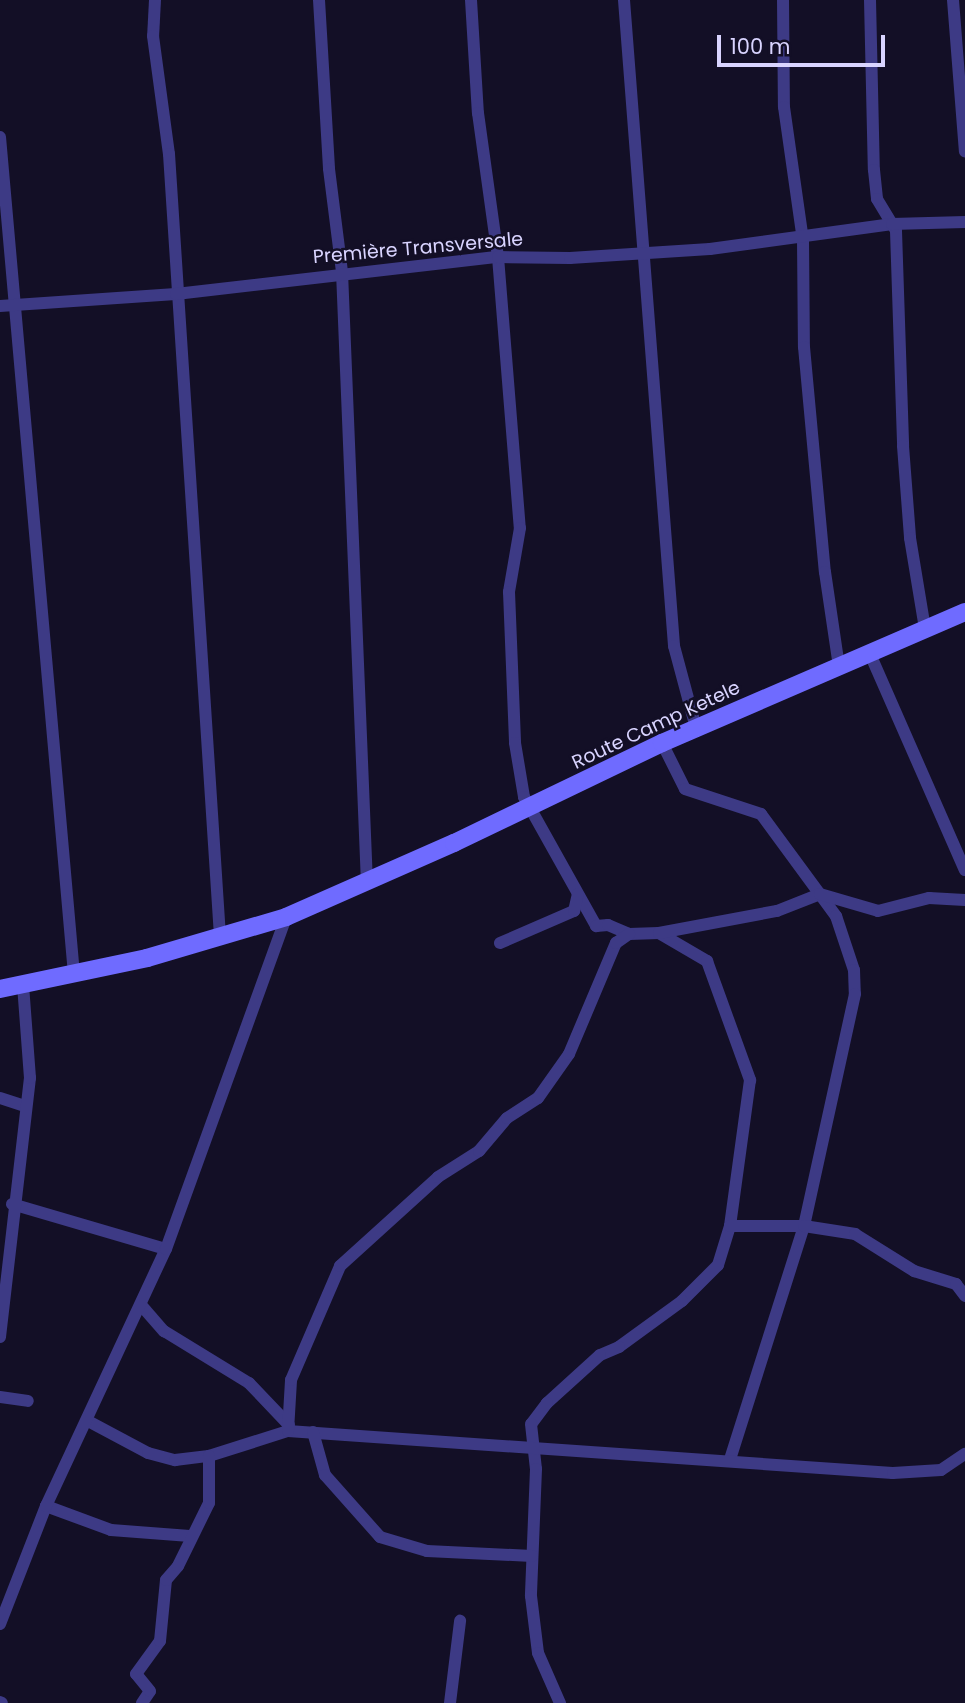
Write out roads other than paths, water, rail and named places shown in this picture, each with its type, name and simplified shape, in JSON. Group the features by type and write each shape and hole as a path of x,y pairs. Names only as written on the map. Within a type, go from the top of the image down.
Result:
{"street":[{"path":"155,0 153,36 169,153 176,294 220,936"},
{"path":"319,0 329,169 342,272 367,883"},
{"path":"471,0 478,113 498,257 520,528 509,592 515,744 529,807 596,926 608,925 629,934 659,933 777,911 820,894 878,911 929,898 965,900"},
{"path":"624,0 641,253 674,646 696,728"},
{"path":"783,0 784,107 803,240 808,400 839,667"},
{"path":"870,0 877,199 896,231 897,346 911,538 925,629"},
{"path":"953,0 965,152"},
{"path":"0,137 74,975"},
{"name":"Première Transversale","path":"0,306 176,294 342,272 498,257 641,253 803,240 892,224 965,222"},
{"name":"Route Camp Ketele","path":"0,989 74,975 286,917 367,883 662,743 965,612"},
{"path":"870,654 965,870"},
{"path":"662,743 685,789 761,814 820,894 848,944 855,994 804,1226 730,1460"},
{"path":"500,943 574,911 578,890"},
{"path":"0,1624 46,1506 166,1249 286,917"},
{"path":"560,1703 538,1653 531,1596 536,1469 530,1446 531,1424 547,1403 600,1355 619,1348 713,1273 730,1226 749,1068 707,961 659,933"},
{"path":"289,1428 291,1380 340,1266 438,1177 479,1151 507,1118 538,1098 569,1054 616,943 629,934"},
{"path":"0,1337 30,1046 23,985"},
{"path":"0,1098 25,1106"},
{"path":"12,1204 166,1249"},
{"path":"730,1226 804,1226 855,1234 914,1271 956,1284 965,1296"},
{"path":"141,1305 164,1331 249,1383 289,1428"},
{"path":"0,1396 28,1401"},
{"path":"88,1421 160,1458 208,1455 289,1428 313,1432 930,1473 951,1467 965,1454"},
{"path":"313,1432 325,1475 380,1537 427,1551 532,1556"},
{"path":"142,1703 150,1691 136,1674 160,1641 166,1580 178,1566 208,1503 208,1455"},
{"path":"46,1506 111,1530 190,1536"},
{"path":"450,1703 460,1621"}]}
